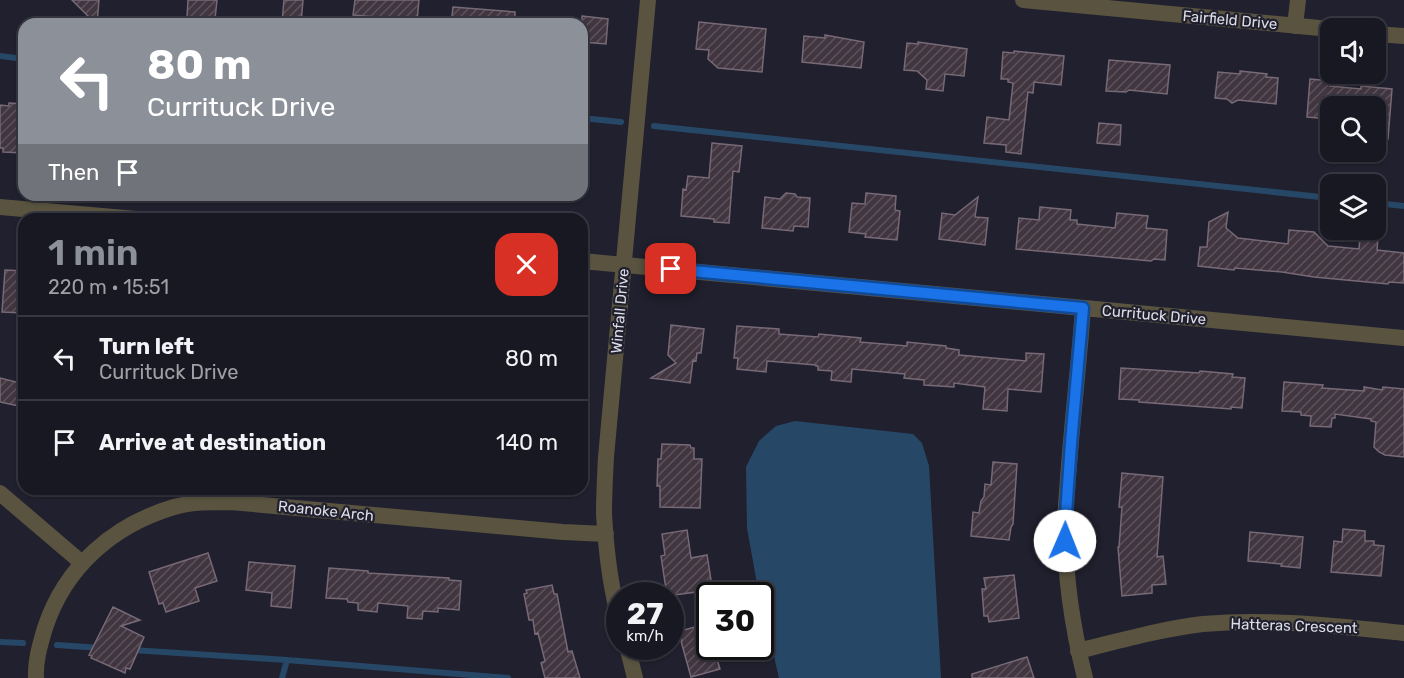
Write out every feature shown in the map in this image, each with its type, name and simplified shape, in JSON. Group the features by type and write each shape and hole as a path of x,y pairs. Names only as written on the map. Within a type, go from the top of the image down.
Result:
{"street":[{"name":"Winfall Drive","path":"612,582 604,513 606,457 648,0"},
{"name":"Fairfield Drive","path":"1023,0 1320,28"},
{"path":"1295,26 1298,0"},
{"path":"1386,35 1404,36"},
{"path":"0,207 68,213"},
{"name":"Currituck Drive","path":"588,262 1404,338"},
{"path":"1083,308 1065,528 1071,612 1085,678"},
{"path":"0,493 82,563"},
{"name":"Roanoke Arch","path":"36,678 39,646 49,615 77,569 117,532 146,517 176,507 198,503 230,502 606,534"},
{"name":"Hatteras Crescent","path":"1078,651 1175,628 1254,621 1307,623 1404,633"},
{"path":"630,660 635,678"}],"water":[{"path":"795,421 913,434 922,443 929,466 941,678 779,678 774,656 774,582 757,582 747,528 746,467 759,441 776,426"}],"building":[{"path":"72,0 99,0 98,18 90,18"},
{"path":"188,0 217,0 215,18 187,17"},
{"path":"284,0 303,0 302,18 282,18"},
{"path":"355,0 419,0 417,18 375,18 353,15"},
{"path":"453,7 515,12 515,18 452,18"},
{"path":"582,16 608,19 606,44 588,42 588,18 582,18"},
{"path":"699,22 766,29 762,72 718,68 708,59 709,50 696,49"},
{"path":"825,35 864,42 861,68 802,62 804,36 825,38"},
{"path":"918,42 967,49 964,76 945,74 943,91 926,89 927,80 917,71 904,70 907,43 918,44"},
{"path":"1014,51 1064,56 1061,85 1034,82 1033,93 1028,92 1021,154 1006,152 1006,145 984,143 987,117 1009,120 1013,83 1008,82 1008,79 1001,79 1003,52 1014,53"},
{"path":"1109,60 1170,65 1167,94 1129,90 1126,92 1106,91"},
{"path":"1240,71 1267,74 1266,77 1278,78 1276,104 1238,100 1232,103 1227,99 1215,98 1218,72 1240,74"},
{"path":"1310,79 1320,80 1320,84 1330,84 1330,86 1392,89 1388,139 1386,139 1386,96 1320,96 1320,118 1307,117"},
{"path":"9,103 18,104 18,153 3,152 3,148 0,148 0,105 9,106"},
{"path":"1099,123 1121,125 1120,145 1097,143"},
{"path":"712,143 742,146 739,172 733,171 729,223 681,216 683,189 686,190 688,176 709,178"},
{"path":"786,193 810,198 808,227 794,226 793,231 762,228 765,197 780,199"},
{"path":"866,193 896,196 895,210 900,211 897,240 865,237 866,234 849,232 852,203 865,204"},
{"path":"978,197 975,217 988,218 985,245 939,239 942,213 955,215"},
{"path":"1040,207 1071,210 1070,220 1077,220 1077,224 1115,228 1117,213 1148,216 1146,228 1167,230 1165,260 1151,261 1016,249 1019,218 1039,220"},
{"path":"1228,212 1226,228 1238,238 1288,244 1289,230 1314,232 1328,246 1359,249 1360,240 1378,240 1377,250 1404,253 1404,283 1389,282 1388,284 1282,272 1198,266 1200,247 1207,247 1209,222"},
{"path":"5,270 18,271 18,313 2,312"},
{"path":"671,325 704,329 701,353 697,353 696,361 693,360 690,383 651,378 676,363 668,355"},
{"path":"737,326 779,329 779,334 818,337 819,334 861,338 860,342 907,346 907,342 946,346 946,348 959,350 959,355 1026,361 1026,353 1044,354 1041,392 1008,389 1007,411 983,409 985,387 954,383 954,387 924,385 924,380 904,378 905,374 852,369 851,382 831,380 832,371 818,370 816,365 767,361 766,372 737,369 738,358 734,358"},
{"path":"1121,368 1233,374 1232,377 1245,378 1242,408 1231,407 1231,409 1119,399"},
{"path":"0,378 18,382 18,406 0,402"},
{"path":"1284,382 1364,391 1364,387 1382,390 1383,387 1404,389 1404,457 1385,455 1374,447 1376,422 1371,419 1335,414 1331,427 1310,426 1311,416 1301,415 1301,412 1282,411"},
{"path":"662,444 690,445 694,448 694,459 702,459 700,508 660,507 660,486 657,486 658,459 661,459"},
{"path":"993,462 1017,464 1013,524 1009,540 971,536 973,512 979,513 985,484 991,485"},
{"path":"1122,473 1163,477 1157,557 1163,556 1166,584 1152,585 1152,593 1122,596 1118,547 1122,507 1119,507"},
{"path":"1343,529 1365,531 1365,541 1374,541 1374,545 1384,546 1381,576 1331,572 1334,541 1342,542"},
{"path":"687,530 691,558 707,555 711,580 709,582 696,582 696,592 684,594 684,582 665,582 661,556 665,555 662,534"},
{"path":"1250,532 1303,537 1300,568 1248,561"},
{"path":"208,553 217,581 195,588 199,601 166,612 163,603 159,604 149,572"},
{"path":"249,562 295,566 291,608 271,606 272,593 246,590"},
{"path":"329,568 449,578 449,580 461,581 459,610 438,608 438,612 423,611 422,619 407,618 408,606 378,603 377,612 358,610 358,603 348,602 347,599 326,598"},
{"path":"1014,575 1019,618 989,622 988,616 984,616 982,589 986,589 984,578"},
{"path":"552,585 554,594 557,594 568,652 572,651 580,678 545,678 541,663 545,661 538,633 535,634 533,620 529,620 524,594 527,593 526,590"},
{"path":"113,607 140,620 121,626 144,637 130,669 126,668 125,673 89,655"},
{"path":"696,627 696,660 717,660 720,669 691,677 684,652 684,630"},
{"path":"1027,657 1034,678 972,678 972,674"}],"waterway":[{"path":"0,56 18,58"},
{"path":"588,119 621,122"},
{"path":"654,126 1320,197"},
{"path":"1386,204 1404,206"},
{"path":"0,642 23,643"},
{"path":"57,645 101,648"},
{"path":"132,650 508,678"},
{"path":"282,678 287,660"}],"route":[{"path":"671,269 1083,308 1065,541"}]}
